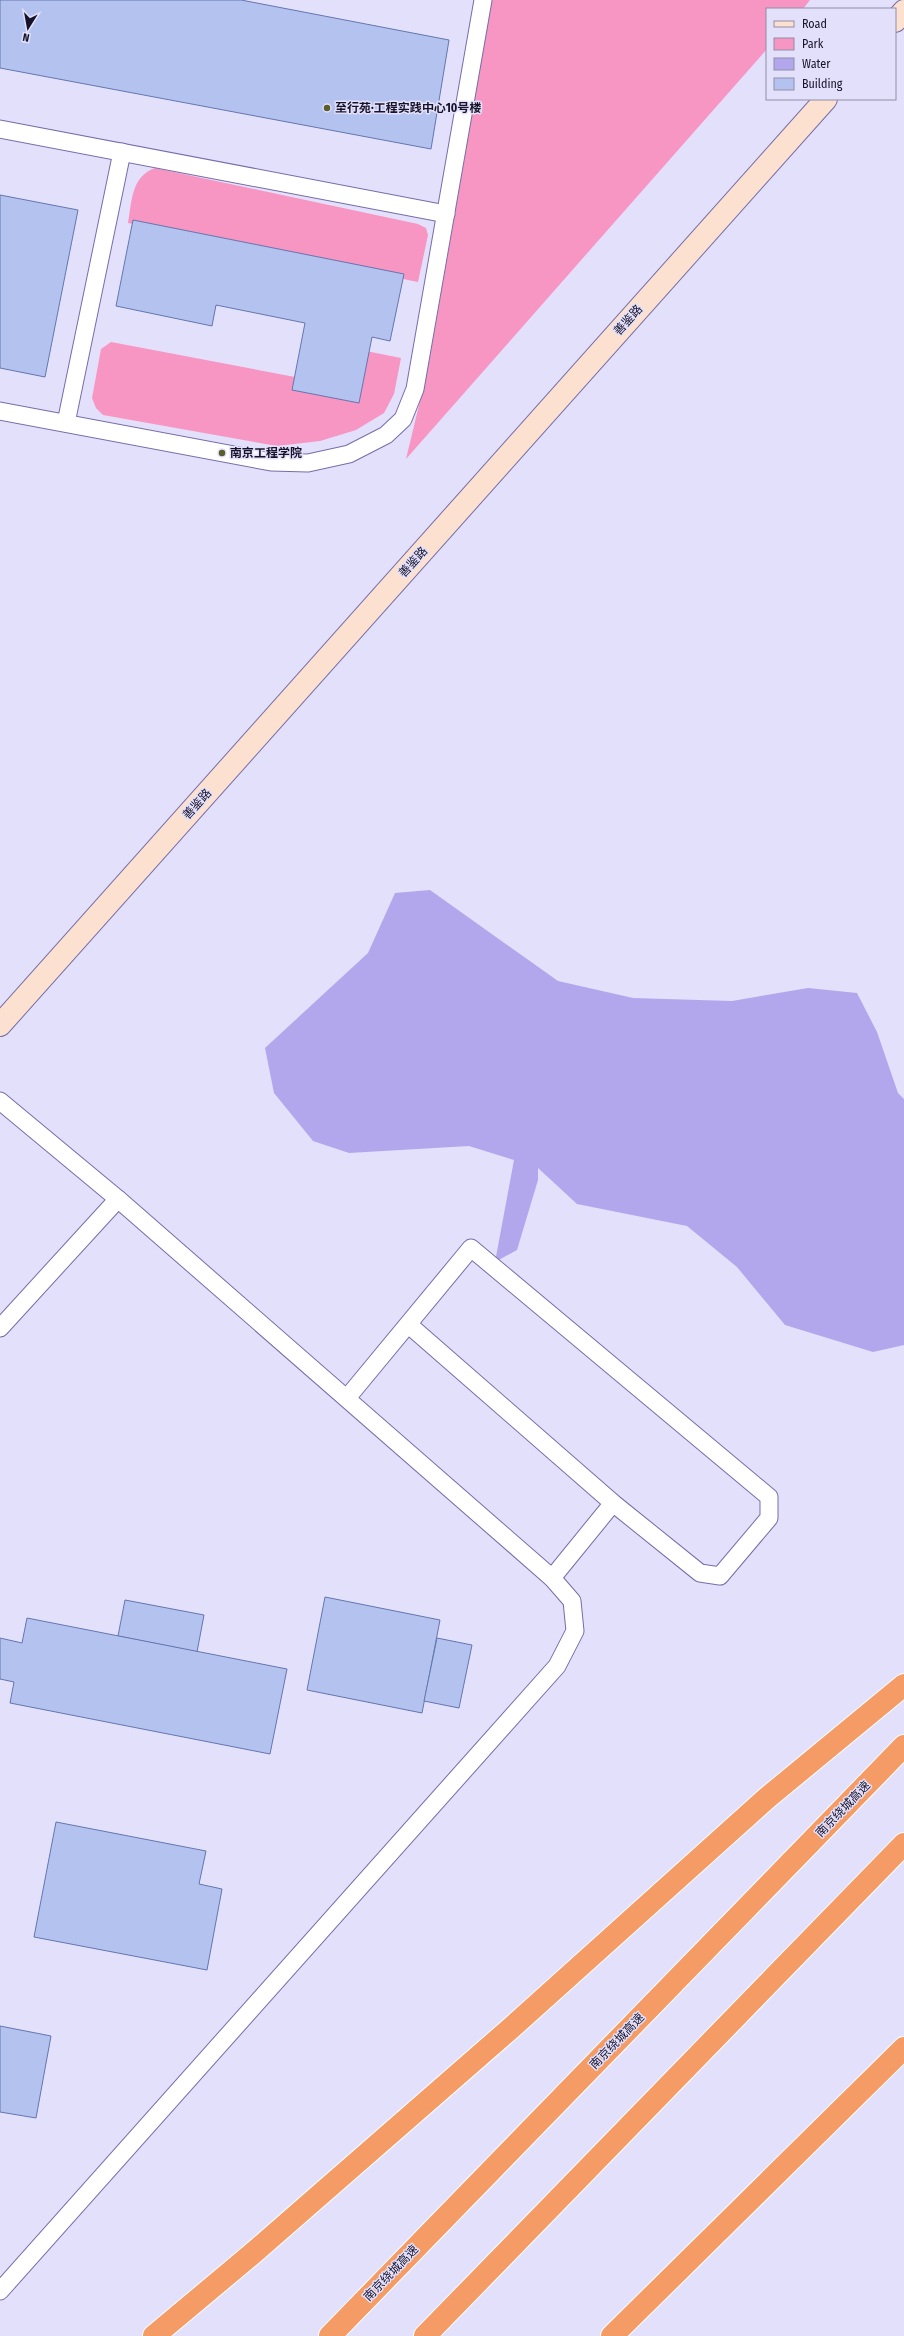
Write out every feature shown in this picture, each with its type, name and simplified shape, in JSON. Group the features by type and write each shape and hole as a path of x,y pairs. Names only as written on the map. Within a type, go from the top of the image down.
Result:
{"highway":[{"path":"154,2336 252,2254 510,2029 767,1798 904,1685"},
{"name":"南京绕城高速","path":"330,2336 904,1746"},
{"path":"425,2336 904,1844"},
{"path":"612,2336 904,2048"}],"street":[{"path":"896,20 904,11"},
{"name":"善鉴路","path":"0,1025 825,100"}],"lane":[{"path":"0,411 271,462 308,462 349,454 386,435 403,419 415,389 483,0"},
{"path":"0,129 446,214"},
{"path":"66,423 122,152"},
{"path":"0,1102 118,1199 552,1578 572,1601 575,1631 557,1666 0,2291"},
{"path":"0,1328 118,1199"},
{"path":"347,1398 409,1325 471,1248 769,1497 769,1518 720,1576 700,1573 614,1503 409,1325"},
{"path":"552,1578 614,1503"}],"green space":[{"path":"492,0 810,0 804,8 766,8 766,50 406,459 428,368"},
{"path":"155,168 418,224 426,228 428,235 418,282 128,223 132,198 137,184 141,177"},
{"path":"111,342 358,389 366,351 401,358 394,394 384,413 356,430 320,441 277,446 103,415 96,408 92,398 101,349"}],"water":[{"path":"430,890 558,981 633,998 732,1001 808,988 857,993 877,1032 898,1093 904,1099 904,1345 873,1352 785,1325 737,1267 687,1226 577,1204 538,1168 538,1180 517,1250 495,1262 514,1160 469,1146 349,1153 313,1141 274,1093 265,1048 368,953 395,893"}],"building":[{"name":"至行苑·工程实践中心10号楼","path":"0,0 241,0 449,40 431,149 0,68"},
{"path":"0,195 78,210 45,377 0,368"},
{"path":"133,220 404,274 390,341 372,337 359,403 292,390 305,323 216,305 212,326 116,306"},
{"path":"325,1597 440,1620 422,1713 307,1690"},
{"path":"125,1600 204,1615 197,1652 118,1636"},
{"path":"27,1618 287,1669 270,1754 10,1703 14,1682 0,1679 0,1638 22,1643"},
{"path":"437,1638 472,1645 459,1708 424,1701"},
{"path":"56,1822 206,1851 199,1884 222,1889 207,1970 34,1937"},
{"path":"0,2026 51,2036 36,2118 0,2112"}],"place":[{"name":"至行苑·工程实践中心10号楼","path":"327,108"},
{"name":"南京工程学院","path":"222,453"}]}
